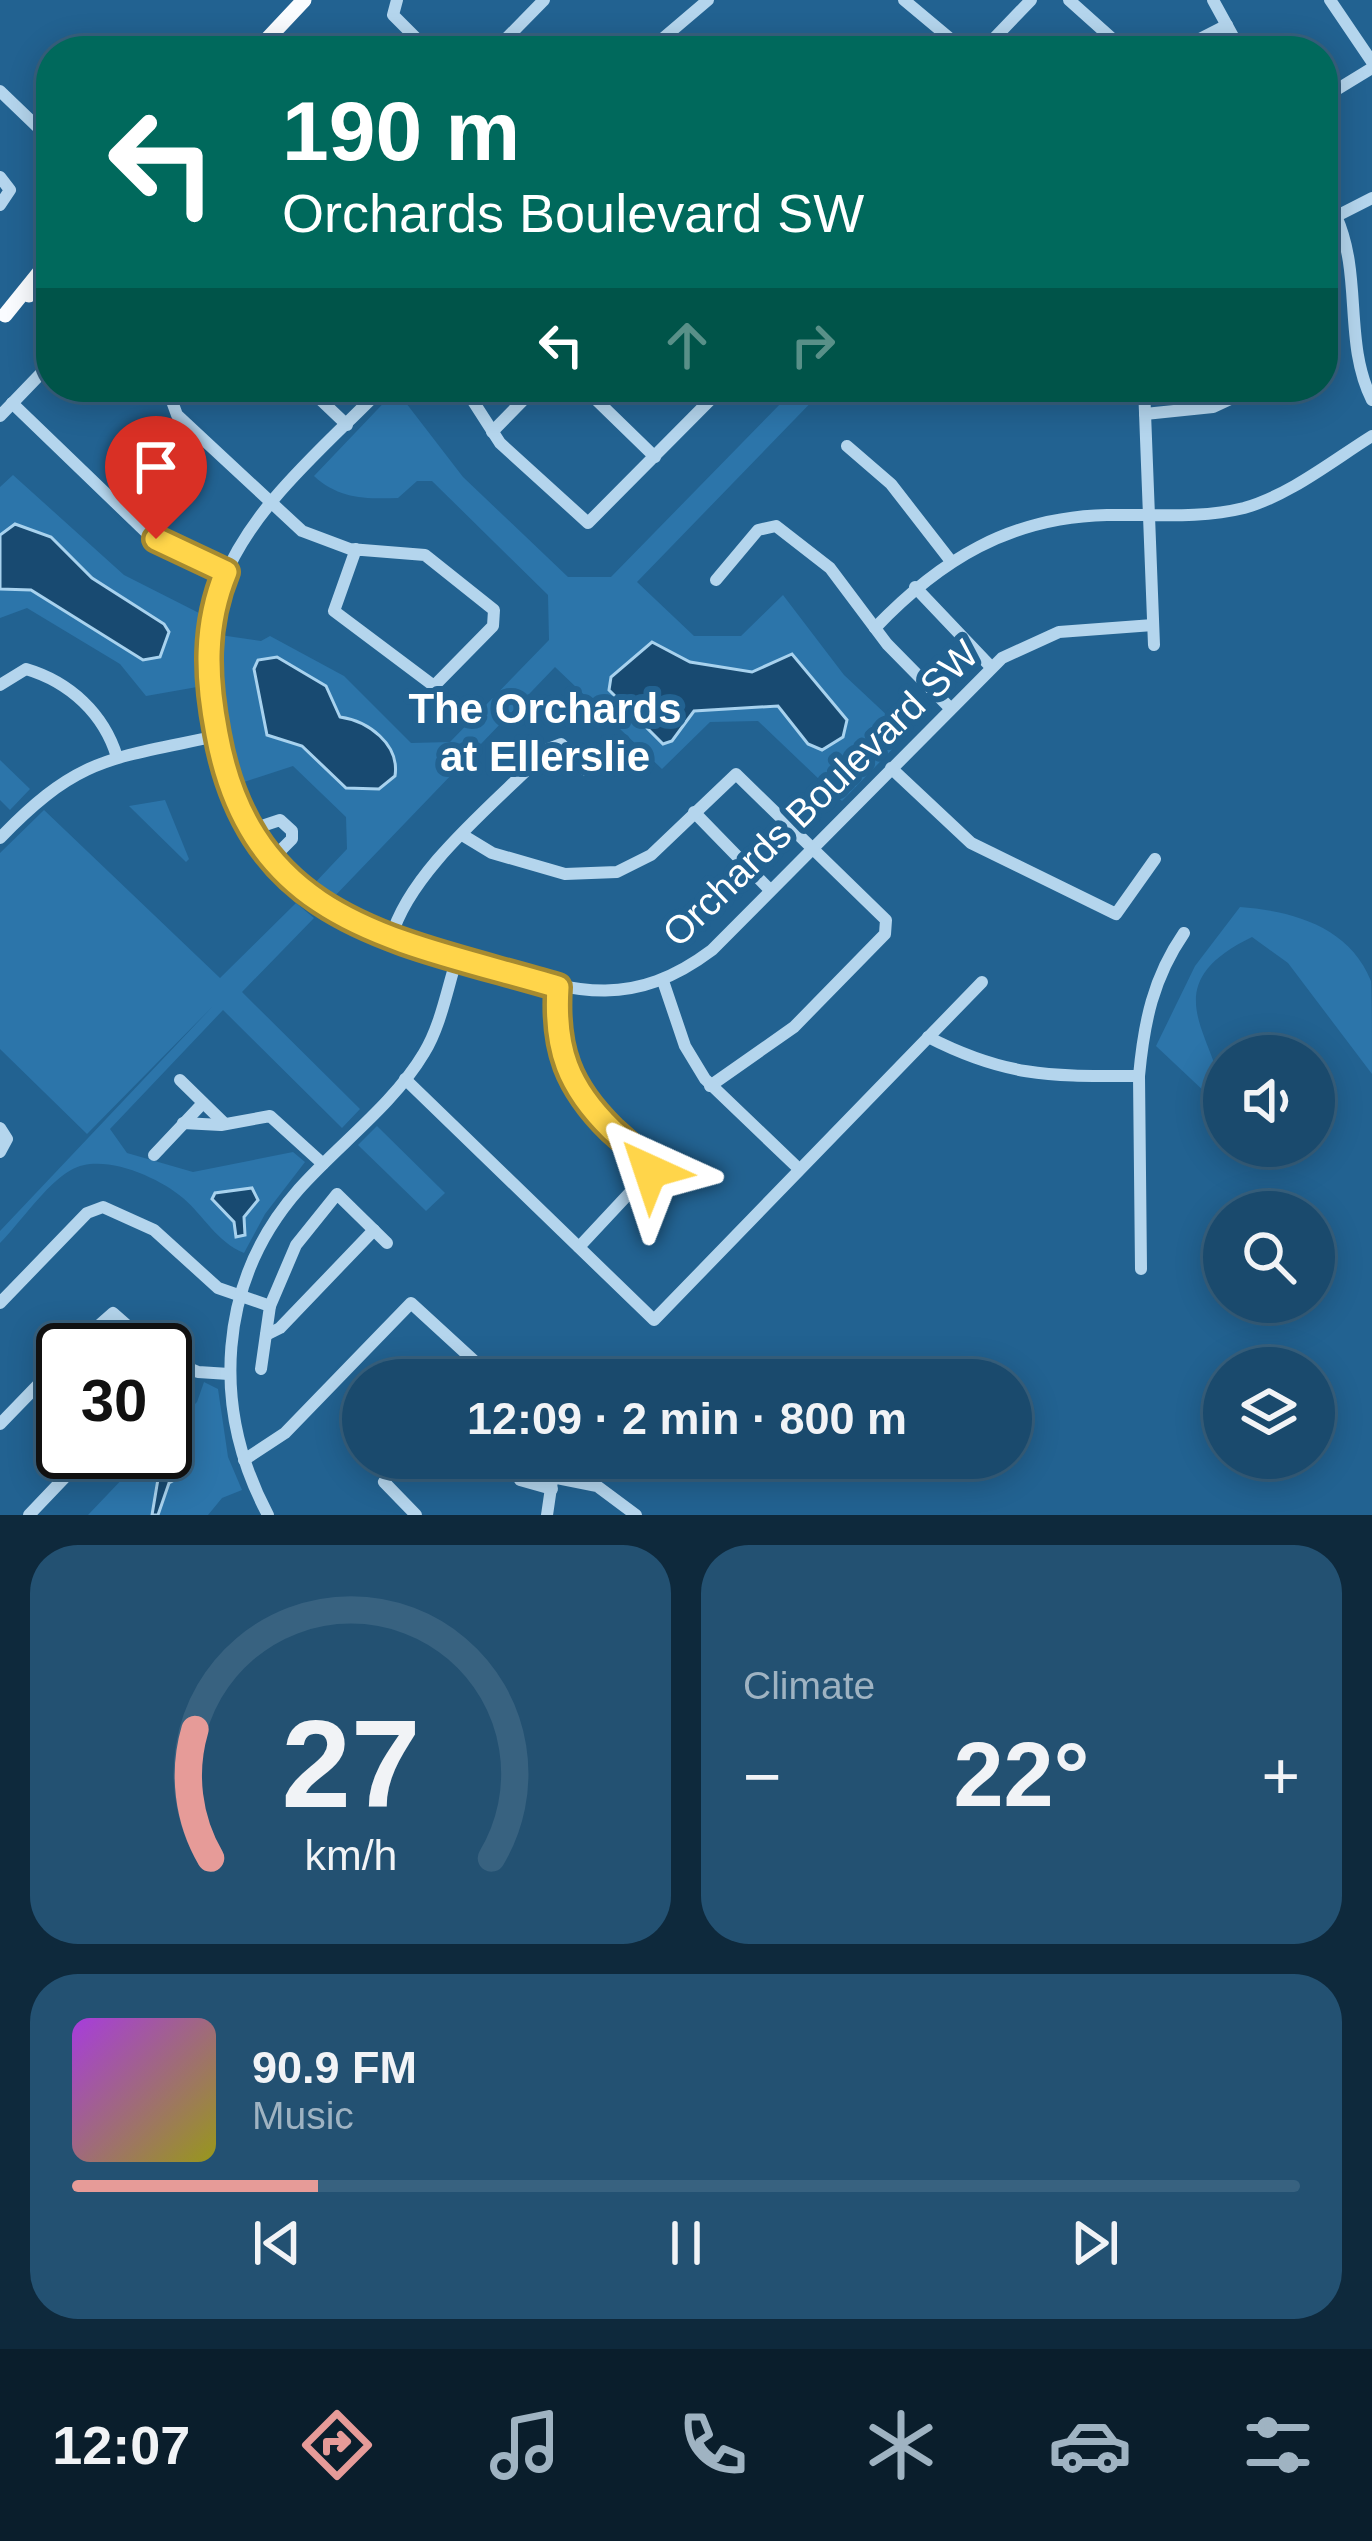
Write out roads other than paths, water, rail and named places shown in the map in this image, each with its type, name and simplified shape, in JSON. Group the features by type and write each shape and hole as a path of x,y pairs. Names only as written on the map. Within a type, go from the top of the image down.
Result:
{"main road":[{"path":"270,36 304,0"},
{"path":"3,318 36,277"},
{"path":"3,318 36,288"}],"street":[{"path":"397,0 395,18 414,36"},
{"path":"509,36 544,0"},
{"path":"666,36 708,0"},
{"path":"904,0 947,36"},
{"path":"996,36 1031,0"},
{"path":"1069,0 1109,36"},
{"path":"1213,0 1233,36"},
{"path":"1330,0 1372,65 1338,88"},
{"path":"1205,36 1227,25"},
{"path":"0,91 36,126"},
{"path":"0,177 10,190 0,206"},
{"path":"1338,216 1372,198"},
{"path":"1338,234 1353,261 1359,364 1372,400"},
{"path":"1355,316 1372,311"},
{"path":"0,416 36,379"},
{"path":"174,402 177,415 270,505 310,536 356,549 424,551 457,575 496,618 434,686 334,611 356,549"},
{"path":"323,402 347,425"},
{"name":"Orchards Boulevard SW","path":"369,402 270,505 226,572 208,652 217,736 234,800 270,860 326,910 391,938 558,987 615,992 663,981 712,950 991,668 1027,644 1059,632 1153,625"},
{"path":"473,402 492,432 584,523 596,519 709,402"},
{"path":"492,432 521,402"},
{"path":"599,402 656,457"},
{"path":"1145,402 1154,645"},
{"path":"1145,414 1224,402"},
{"path":"12,404 149,535 226,572"},
{"path":"874,628 950,560 1033,524 1227,511 1263,501 1372,436"},
{"path":"847,446 903,498 950,560"},
{"path":"716,580 758,530 772,524 822,560 874,628 950,708"},
{"path":"916,586 991,668"},
{"path":"0,685 26,669 66,688 97,716 117,757"},
{"path":"0,838 58,782 117,757 217,736"},
{"path":"391,938 412,892 553,746 564,746 586,770"},
{"path":"891,768 966,840 1116,914 1155,859"},
{"path":"464,836 483,849 546,869 602,875 639,864 726,779 740,775 886,920 887,930 794,1027 710,1086"},
{"path":"694,812 770,890"},
{"path":"250,830 278,820 291,829 292,839 270,860"},
{"path":"1141,1269 1139,1076 1150,998 1165,960 1184,932"},
{"path":"268,1515 244,1460 229,1374 239,1297 266,1235 323,1163 404,1079 430,1042 457,958"},
{"path":"663,981 685,1046 710,1086 799,1169"},
{"path":"404,1079 654,1320 982,982"},
{"path":"558,987 560,1055 585,1102 650,1168 646,1179 579,1247"},
{"path":"928,1037 976,1061 1036,1076 1139,1076"},
{"path":"545,1059 560,1055"},
{"path":"180,1080 225,1124"},
{"path":"154,1156 203,1103"},
{"path":"183,1123 225,1124 270,1116 323,1163"},
{"path":"0,1129 7,1142 0,1152"},
{"path":"261,1370 270,1306 296,1245 338,1194 387,1243"},
{"path":"0,1304 99,1207 147,1225 199,1276 239,1297 270,1306"},
{"path":"266,1335 280,1328 374,1230"},
{"path":"356,1359 411,1303 468,1359"},
{"path":"102,1323 113,1313 124,1323"},
{"path":"192,1371 229,1374"},
{"path":"244,1460 277,1440 342,1374"},
{"path":"0,1424 36,1386"},
{"path":"29,1515 63,1479"},
{"path":"386,1479 416,1515"},
{"path":"547,1515 550,1479"},
{"path":"574,1479 597,1486 636,1515"}],"district":[{"name":"The Orchards at Ellerslie","path":"545,732"}]}
